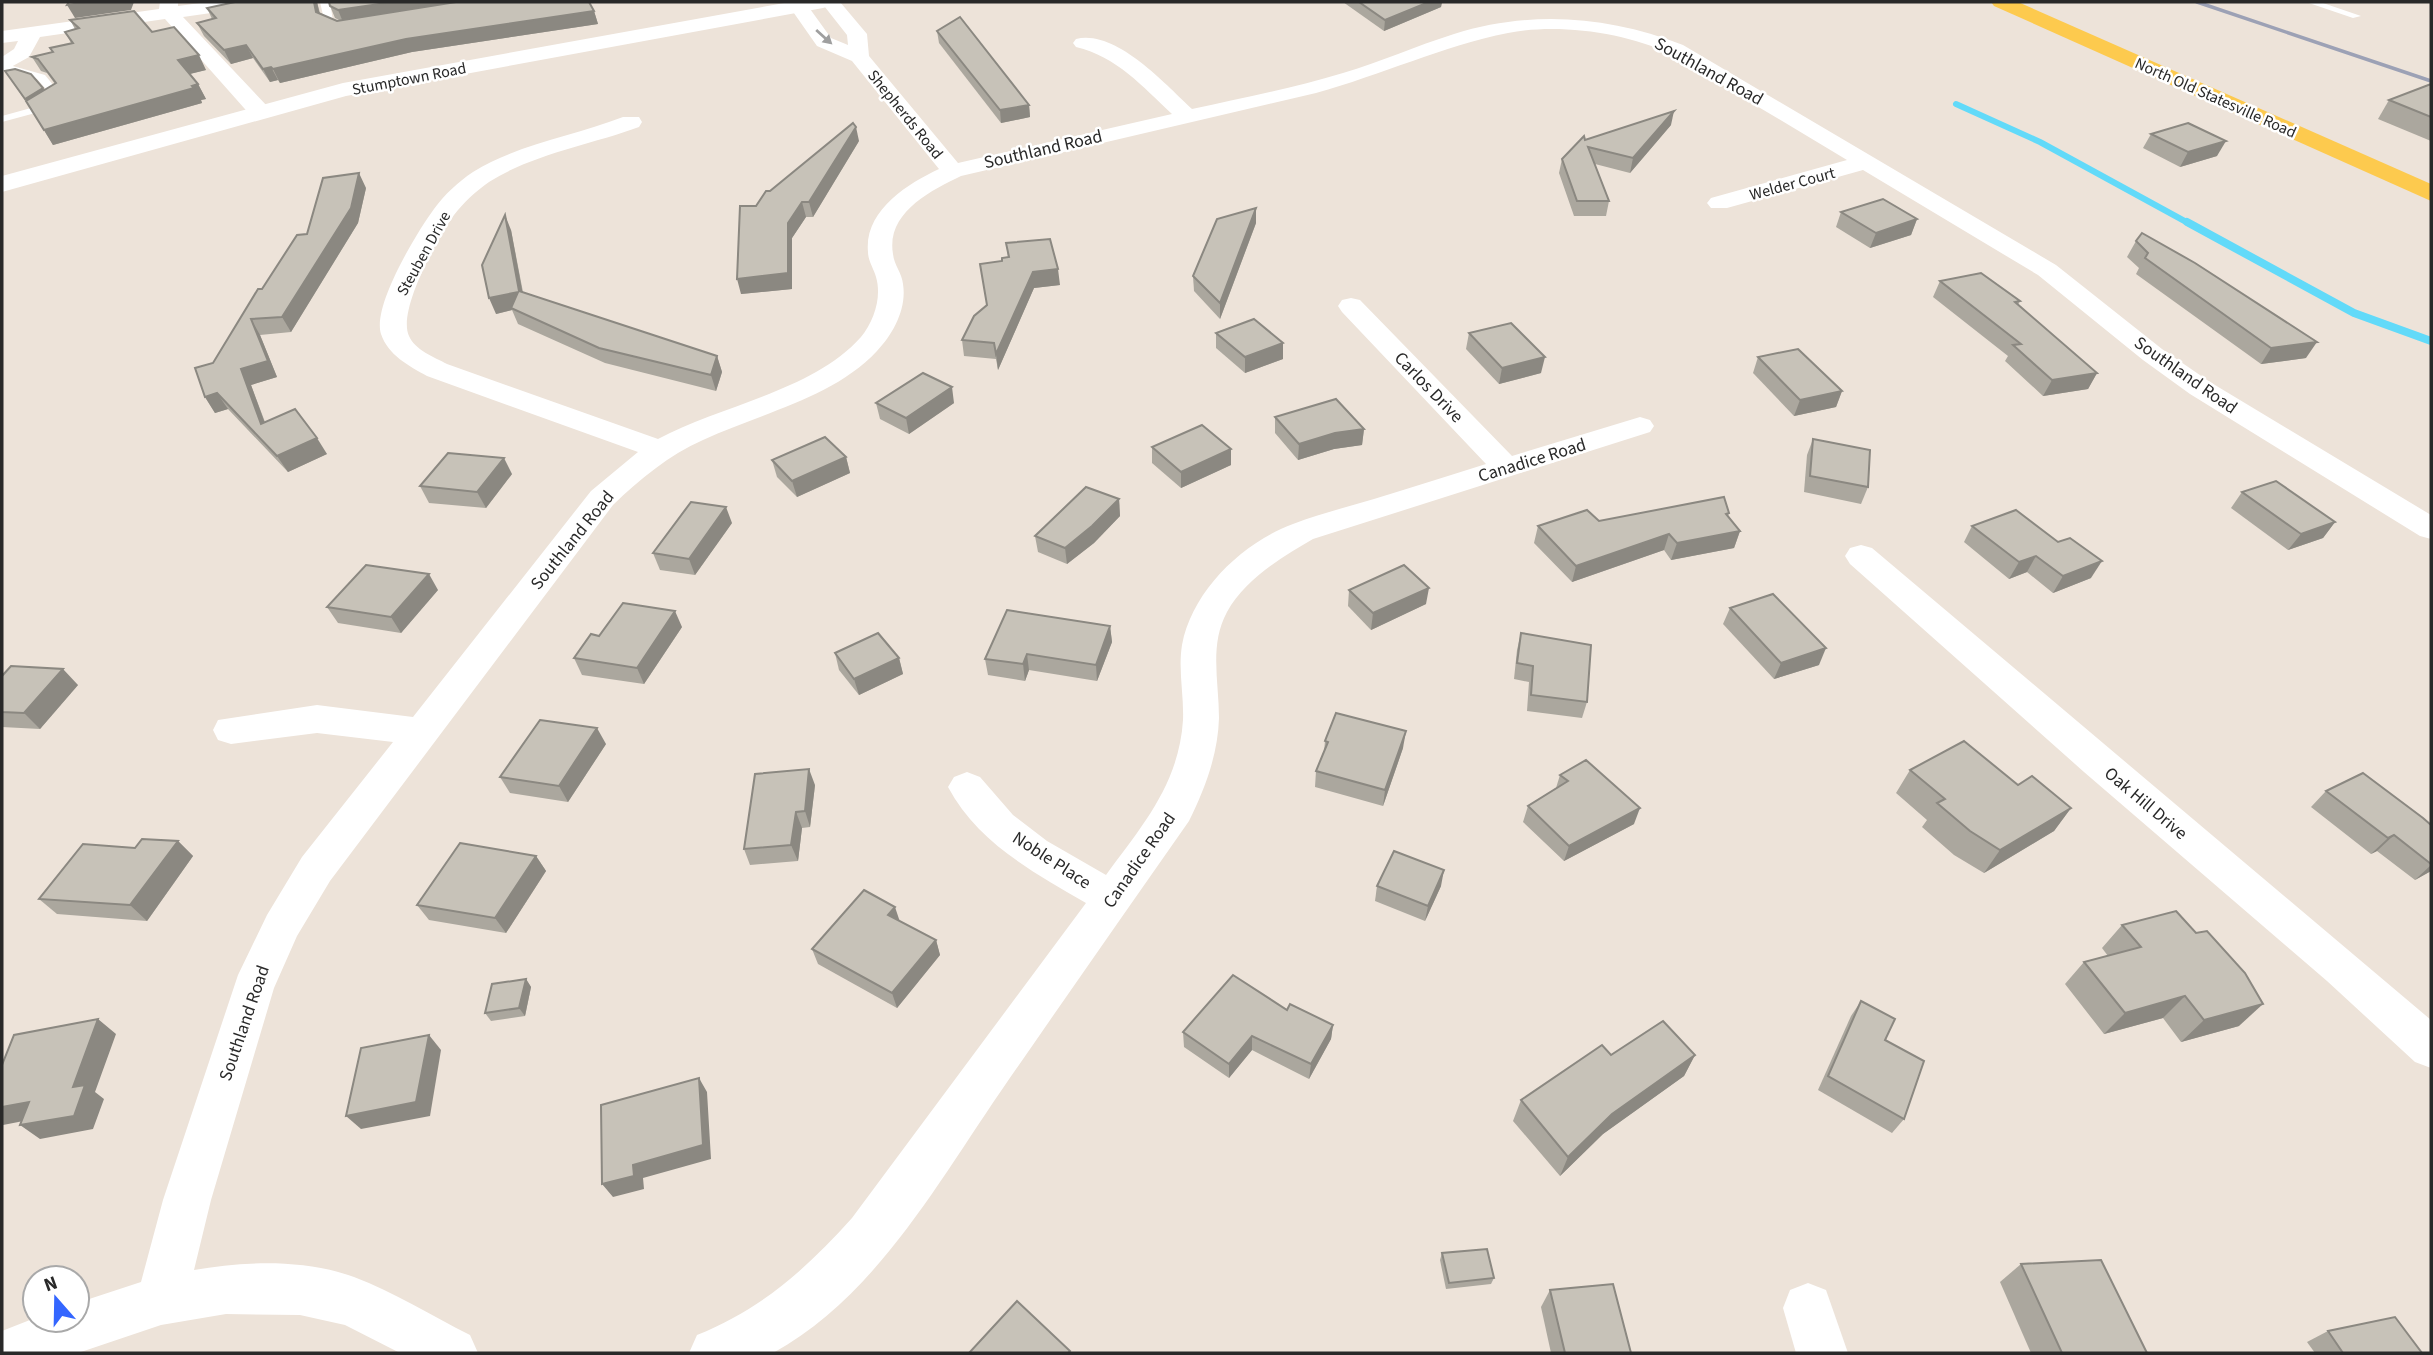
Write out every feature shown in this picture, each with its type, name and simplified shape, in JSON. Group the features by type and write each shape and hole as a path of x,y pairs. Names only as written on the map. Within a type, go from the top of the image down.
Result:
{"main road":[{"name":"North Old Statesville Road","path":"2001,2 2431,193"}],"street":[{"path":"2,37 170,7 246,2"},
{"name":"Stumptown Road","path":"2,184 391,80 822,2"},
{"name":"Shepherds Road","path":"830,2 857,34 859,57"},
{"name":"Shepherds Road","path":"798,6 824,42 859,57 953,171"},
{"path":"170,7 260,113"},
{"name":"Southland Road","path":"161,1300 187,1200 258,975 281,927 316,869 602,498 628,473 660,450 820,379 866,348 880,330 889,311 891,293 879,247 879,238 885,222 917,191 953,171 1352,77 1485,31 1536,24 1577,24 1623,31 1676,49 2047,270 2098,307 2167,365 2211,395 2431,529"},
{"path":"3,66 22,53 32,33"},
{"path":"1083,43 1102,47 1120,57 1186,116"},
{"name":"Steuben Drive","path":"631,122 603,134 523,157 497,169 457,197 445,211 398,298 392,312 392,330 411,356 437,370 660,450"},
{"name":"Welder Court","path":"1719,203 1866,162"},
{"name":"Carlos Drive","path":"1351,306 1507,467"},
{"name":"Canadice Road","path":"742,1348 804,1301 853,1255 887,1214 1175,810 1194,768 1200,727 1199,647 1205,622 1214,604 1237,577 1272,548 1302,532 1640,426"},
{"name":"Oak Hill Drive","path":"1861,556 2097,762 2342,968 2431,1048"},
{"path":"230,730 317,719 423,732"},
{"name":"Noble Place","path":"967,787 999,826 1033,852 1112,898"},
{"path":"10,1353 161,1300 226,1289 300,1290 351,1301 452,1353"}],"lane":[{"path":"325,2 331,25 342,28 360,27"},
{"path":"2311,2 2356,16"},
{"path":"2,119 35,110 58,97 41,77 3,66"}],"building":[{"path":"235,2 314,2 316,12 337,21 456,2 589,2 594,11 406,39 263,69 246,45 224,50 197,23 216,18 207,8"},
{"path":"329,2 393,2 338,10 330,6"},
{"path":"1359,2 1429,2 1385,20"},
{"path":"134,11 152,32 174,27 199,55 178,60 198,84 192,86 194,88 44,130 26,101 56,83 38,59 32,57 53,52 50,48 73,43 65,32 79,28 70,20"},
{"path":"960,17 1029,105 1000,110 937,31"},
{"path":"15,69 31,74 43,88 25,99 5,71"},
{"path":"2431,84 2431,117 2389,100"},
{"path":"1674,111 1633,158 1588,147 1609,201 1577,201 1562,159 1584,136 1585,140"},
{"path":"853,123 856,127 809,202 802,202 788,223 788,273 737,279 740,206 756,206 766,191 770,191"},
{"path":"2188,123 2226,141 2188,152 2151,134"},
{"path":"359,173 351,208 282,317 251,319 268,361 241,369 261,424 295,409 317,438 277,456 217,393 205,397 195,368 213,363 258,289 262,289 297,235 307,234 323,178"},
{"path":"1883,199 1917,219 1876,233 1841,212"},
{"path":"1256,208 1220,303 1193,276 1217,219"},
{"path":"505,215 519,291 717,356 711,375 599,348 511,308 518,292 489,298 482,265"},
{"path":"2142,233 2195,263 2317,342 2271,348 2145,258 2148,253 2136,241"},
{"path":"1050,239 1058,269 1033,272 996,354 994,343 962,340 974,316 987,305 980,264 1002,261 1002,258 1009,257 1006,243"},
{"path":"1981,273 2020,301 2015,302 2097,373 2052,380 2013,345 2021,344 1940,281"},
{"path":"1254,319 1283,343 1245,357 1216,333"},
{"path":"1511,323 1545,357 1502,368 1469,333"},
{"path":"1798,349 1842,391 1800,400 1758,357"},
{"path":"923,373 952,387 906,418 876,403"},
{"path":"1336,399 1364,429 1335,433 1299,444 1275,417"},
{"path":"1202,425 1231,449 1181,472 1152,447"},
{"path":"825,437 846,457 792,481 772,460"},
{"path":"1813,439 1870,450 1868,487 1810,476"},
{"path":"448,453 504,458 477,492 420,486"},
{"path":"2276,481 2335,522 2301,534 2242,492"},
{"path":"1086,487 1119,499 1065,548 1035,536"},
{"path":"1724,497 1729,513 1726,514 1740,531 1677,543 1669,534 1576,566 1538,526 1587,510 1599,521"},
{"path":"691,502 726,507 689,559 653,553"},
{"path":"2016,510 2058,542 2070,538 2102,561 2063,576 2036,556 2019,562 1972,526"},
{"path":"366,565 429,574 391,617 327,607"},
{"path":"1404,565 1429,588 1373,613 1349,590"},
{"path":"1773,594 1826,648 1781,663 1730,608"},
{"path":"623,603 675,611 637,668 574,658 591,634 599,636"},
{"path":"1007,610 1110,626 1096,665 1027,654 1023,664 985,659"},
{"path":"878,633 899,658 854,679 835,653"},
{"path":"1521,633 1591,645 1587,702 1531,695 1533,666 1517,663"},
{"path":"11,666 63,669 24,713 2,712 2,676"},
{"path":"1336,713 1406,731 1385,790 1316,771"},
{"path":"540,720 597,728 559,786 500,777"},
{"path":"1964,741 2018,785 2032,776 2071,808 2000,850 1970,831 1937,803 1945,799 1910,770"},
{"path":"1586,760 1640,808 1569,846 1528,806 1568,781 1560,775"},
{"path":"809,769 805,811 796,812 791,845 744,849 755,774"},
{"path":"2363,773 2431,825 2431,864 2394,835 2388,838 2326,791"},
{"path":"142,839 178,841 130,905 39,899 83,844 135,848"},
{"path":"460,843 536,856 495,918 417,905"},
{"path":"1394,851 1444,870 1428,906 1377,886"},
{"path":"864,890 895,907 888,915 936,940 892,993 812,949"},
{"path":"2176,911 2196,933 2207,931 2245,973 2263,1004 2204,1020 2185,996 2125,1013 2084,962 2141,947 2122,925"},
{"path":"1233,975 1287,1010 1290,1004 1333,1025 1311,1064 1252,1036 1229,1064 1183,1032"},
{"path":"526,979 519,1008 485,1013 492,984"},
{"path":"1861,1001 1895,1019 1885,1040 1924,1061 1904,1119 1828,1076"},
{"path":"98,1019 73,1087 85,1085 74,1116 20,1125 29,1102 2,1107 2,1065 14,1035"},
{"path":"1663,1021 1695,1055 1612,1114 1568,1157 1521,1100 1602,1045 1611,1055"},
{"path":"429,1035 416,1102 346,1116 361,1048"},
{"path":"699,1078 703,1145 633,1165 634,1176 602,1184 601,1105"},
{"path":"1487,1249 1494,1278 1449,1283 1442,1253"},
{"path":"2101,1260 2147,1353 2062,1353 2021,1264"},
{"path":"1613,1284 1631,1353 1565,1353 1550,1290"},
{"path":"1017,1301 1070,1351 969,1353"},
{"path":"2395,1317 2422,1353 2343,1353 2328,1331"}],"waterway":[{"path":"1956,104 2040,142 2190,224"},
{"path":"2187,222 2354,313 2431,341"}],"railway":[{"path":"2197,2 2431,81"}]}
